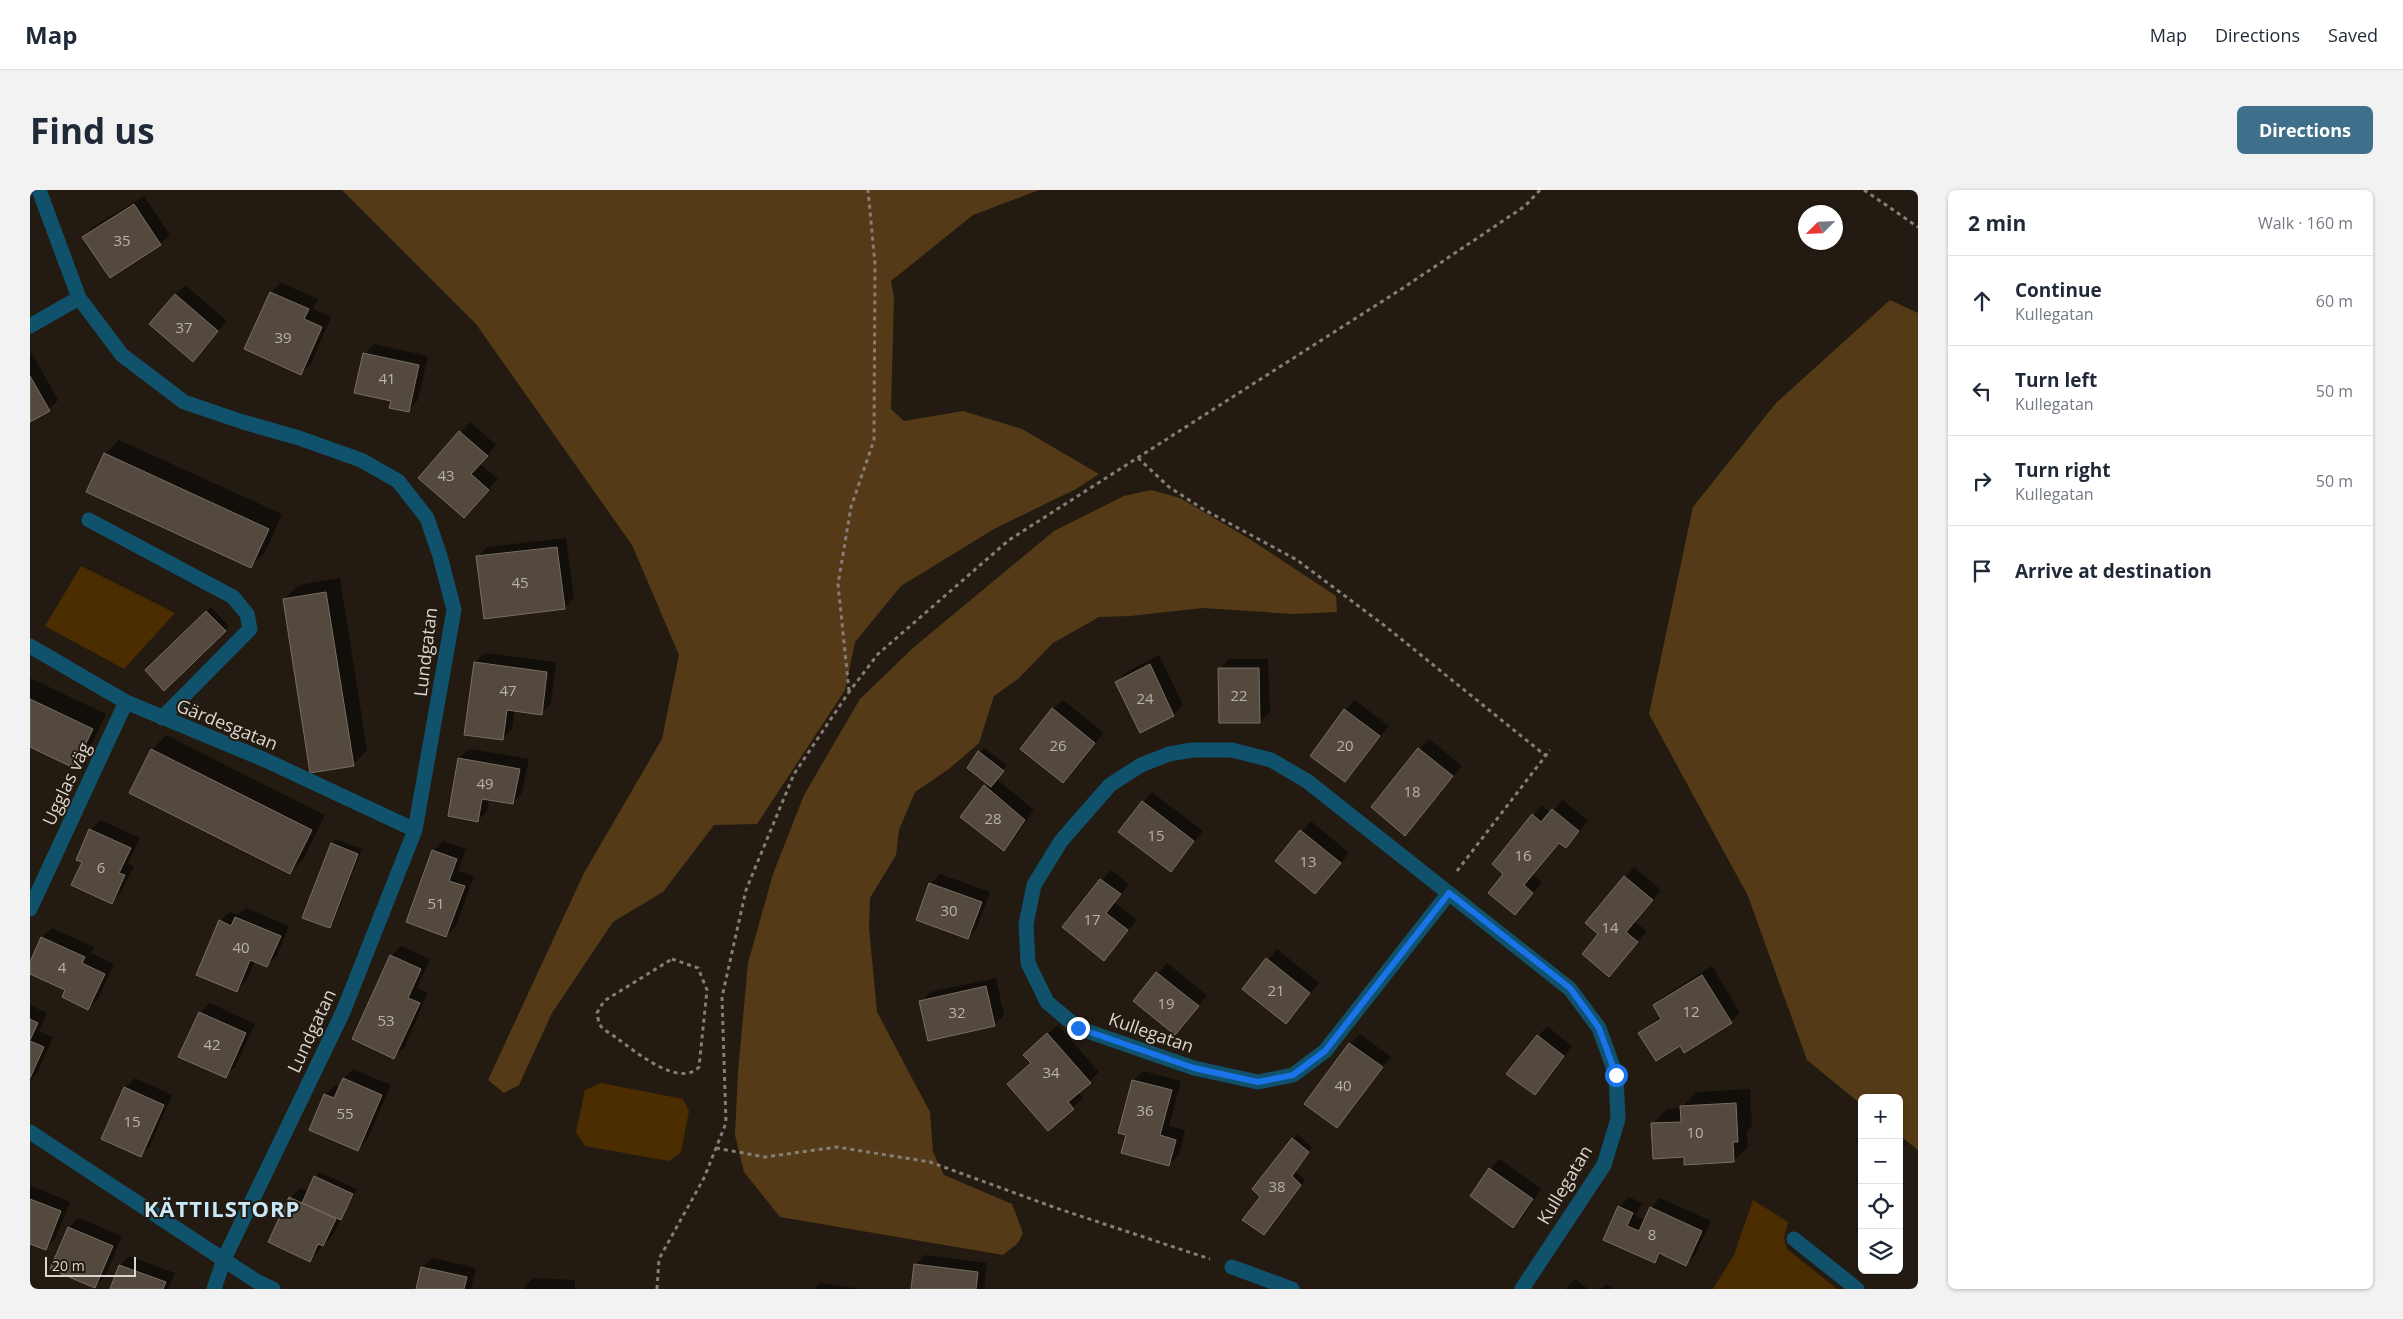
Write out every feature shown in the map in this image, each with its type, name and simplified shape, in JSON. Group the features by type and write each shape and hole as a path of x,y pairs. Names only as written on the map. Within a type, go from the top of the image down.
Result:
{"street":[{"name":"Lundgatan","path":"39,190 79,298 122,355 184,402 299,438 361,460 398,481 426,518 440,556 454,610 414,830 343,1012 224,1259 214,1289"},
{"path":"30,326 79,298"},
{"path":"89,520 233,597 247,614 250,629 162,718"},
{"name":"Gärdesgatan","path":"30,646 126,702 263,759 414,830"},
{"name":"Ugglas väg","path":"30,909 126,702"},
{"name":"Kullegatan","path":"1446,891 1325,1051 1293,1075 1258,1082 1194,1068 1078,1028 1046,1002 1028,963 1026,924 1034,885 1060,841 1110,786 1141,765 1169,754 1192,750 1232,750 1271,760 1307,781 1570,988 1599,1028 1616,1075 1618,1119 1604,1165 1522,1289"},
{"path":"30,1132 224,1259 274,1289"},
{"path":"1794,1239 1856,1289"},
{"path":"1232,1267 1292,1289"}],"path":[{"path":"849,692 838,584 852,507 874,440 875,264 868,190"},
{"path":"657,1289 659,1259 704,1178 726,1124 722,997 746,890 794,774 849,692 878,654 1009,540 1403,288 1525,206 1540,190"},
{"path":"1864,190 1918,227"},
{"path":"1138,458 1169,487 1203,509 1297,560 1385,626 1546,756"},
{"path":"1446,891 1550,750"},
{"path":"672,959 692,965 698,968 707,990 700,1058 699,1067 693,1073 683,1075 666,1070 638,1054 600,1024 597,1013 604,1001 672,959"},
{"path":"716,1148 765,1157 837,1147 930,1162 1056,1208 1232,1267"}],"shaded area":[{"path":"342,190 1039,190 973,215 891,281 894,298 891,409 904,421 963,411 1022,429 1099,474 1076,489 994,529 901,586 855,642 845,690 757,824 714,825 663,892 613,922 552,1013 519,1085 504,1093 488,1080 584,873 662,739 679,655 632,545 476,324"},
{"path":"1890,300 1918,313 1918,1150 1903,1138 1903,1094 1858,1094 1858,1102 1807,1060 1748,896 1649,714 1693,507 1776,403"},
{"path":"1151,490 1180,498 1248,538 1336,596 1337,612 1293,614 1203,608 1130,616 1099,617 1053,643 1019,678 994,696 979,743 949,769 915,792 899,830 896,855 870,898 869,928 877,1012 930,1112 933,1152 944,1175 1012,1204 1023,1233 1018,1243 1003,1255 780,1217 744,1172 735,1135 738,1072 748,963 773,874 804,795 860,699 913,648 1054,531 1124,496"},
{"path":"81,566 175,613 124,669 45,626"},
{"path":"601,1083 683,1099 689,1111 681,1152 669,1161 585,1146 576,1132 585,1090"},
{"path":"1753,1200 1788,1222 1784,1238 1787,1249 1837,1289 1713,1289 1734,1255"}],"building":[{"path":"134,204 161,245 110,278 82,237"},
{"path":"270,292 309,309 304,319 322,327 301,375 244,349"},
{"path":"175,294 218,331 193,362 149,324"},
{"path":"363,353 419,365 409,412 389,408 391,401 354,393"},
{"path":"30,376 50,411 30,422"},
{"path":"459,431 488,456 471,474 489,490 464,518 418,478"},
{"path":"104,453 269,529 251,568 86,492"},
{"path":"557,547 565,609 484,619 476,556"},
{"path":"326,592 354,766 310,773 283,599"},
{"path":"206,611 226,631 164,691 145,670"},
{"path":"474,662 547,672 542,715 507,710 503,740 464,735"},
{"path":"1150,664 1174,716 1140,733 1115,682"},
{"path":"1218,668 1259,668 1260,723 1219,723"},
{"path":"30,699 93,729 74,768 30,747"},
{"path":"1052,708 1095,743 1063,783 1020,749"},
{"path":"1344,709 1380,736 1345,782 1310,756"},
{"path":"1418,748 1453,776 1405,836 1371,807"},
{"path":"151,749 312,830 290,874 129,793"},
{"path":"978,751 1004,771 991,787 967,768"},
{"path":"458,758 520,769 513,804 482,799 478,822 448,816"},
{"path":"984,785 1025,820 1004,851 960,817"},
{"path":"1142,801 1194,841 1171,872 1118,832"},
{"path":"1552,809 1579,831 1566,848 1559,843 1524,885 1533,893 1515,915 1488,893 1503,874 1492,864 1532,814 1541,822"},
{"path":"89,829 131,848 119,873 125,875 112,904 71,885 82,862 76,860"},
{"path":"1300,830 1341,863 1315,894 1275,861"},
{"path":"331,843 358,854 330,928 302,918"},
{"path":"432,850 457,859 449,881 465,886 446,937 406,922"},
{"path":"1624,876 1653,900 1626,932 1638,942 1609,977 1582,954 1598,934 1585,923"},
{"path":"1100,879 1121,894 1106,913 1128,930 1104,961 1062,927"},
{"path":"929,883 982,902 968,939 916,920"},
{"path":"235,917 281,936 267,967 250,960 237,992 196,975 219,920 231,926"},
{"path":"41,937 85,957 82,963 105,974 88,1010 62,997 65,990 30,974 30,962"},
{"path":"390,955 421,969 408,998 420,1003 394,1059 352,1039"},
{"path":"1266,958 1310,993 1286,1024 1242,989"},
{"path":"1156,972 1199,1006 1175,1035 1133,1001"},
{"path":"1702,975 1732,1023 1684,1053 1680,1046 1656,1061 1638,1033 1661,1019 1653,1005"},
{"path":"986,986 995,1026 928,1041 919,1001"},
{"path":"199,1012 246,1033 226,1078 178,1057"},
{"path":"30,1019 38,1023 30,1040"},
{"path":"1047,1033 1091,1083 1068,1102 1074,1109 1048,1131 1007,1084 1031,1063 1023,1055"},
{"path":"1537,1035 1564,1056 1535,1095 1506,1074"},
{"path":"30,1041 44,1047 30,1078"},
{"path":"1349,1043 1383,1067 1337,1128 1304,1104"},
{"path":"343,1078 382,1095 358,1151 309,1130 324,1094 334,1098"},
{"path":"1132,1080 1172,1090 1160,1135 1176,1140 1169,1166 1121,1153 1126,1135 1118,1133"},
{"path":"124,1087 164,1105 141,1157 101,1139"},
{"path":"1736,1103 1738,1142 1733,1142 1734,1162 1684,1165 1684,1157 1653,1159 1651,1123 1681,1122 1680,1106"},
{"path":"1292,1138 1309,1152 1292,1176 1301,1185 1264,1235 1242,1220 1260,1197 1252,1189"},
{"path":"1489,1168 1533,1199 1513,1228 1470,1196"},
{"path":"314,1176 353,1194 341,1220 302,1203"},
{"path":"289,1197 336,1219 323,1246 318,1244 310,1262 268,1242"},
{"path":"30,1199 61,1211 46,1250 30,1244"},
{"path":"1618,1206 1633,1213 1627,1226 1639,1231 1650,1207 1702,1231 1686,1266 1659,1253 1655,1263 1603,1240"},
{"path":"68,1227 113,1246 95,1288 50,1269"},
{"path":"914,1264 978,1272 976,1289 911,1289"},
{"path":"119,1265 166,1282 163,1289 110,1289"},
{"path":"421,1267 467,1277 464,1289 416,1289"}],"district":[{"name":"KÄTTILSTORP","path":"222,1209"}],"route":[{"path":"1078,1028 1194,1068 1258,1082 1293,1075 1325,1051 1449,893 1570,988 1599,1028 1616,1075"}]}
